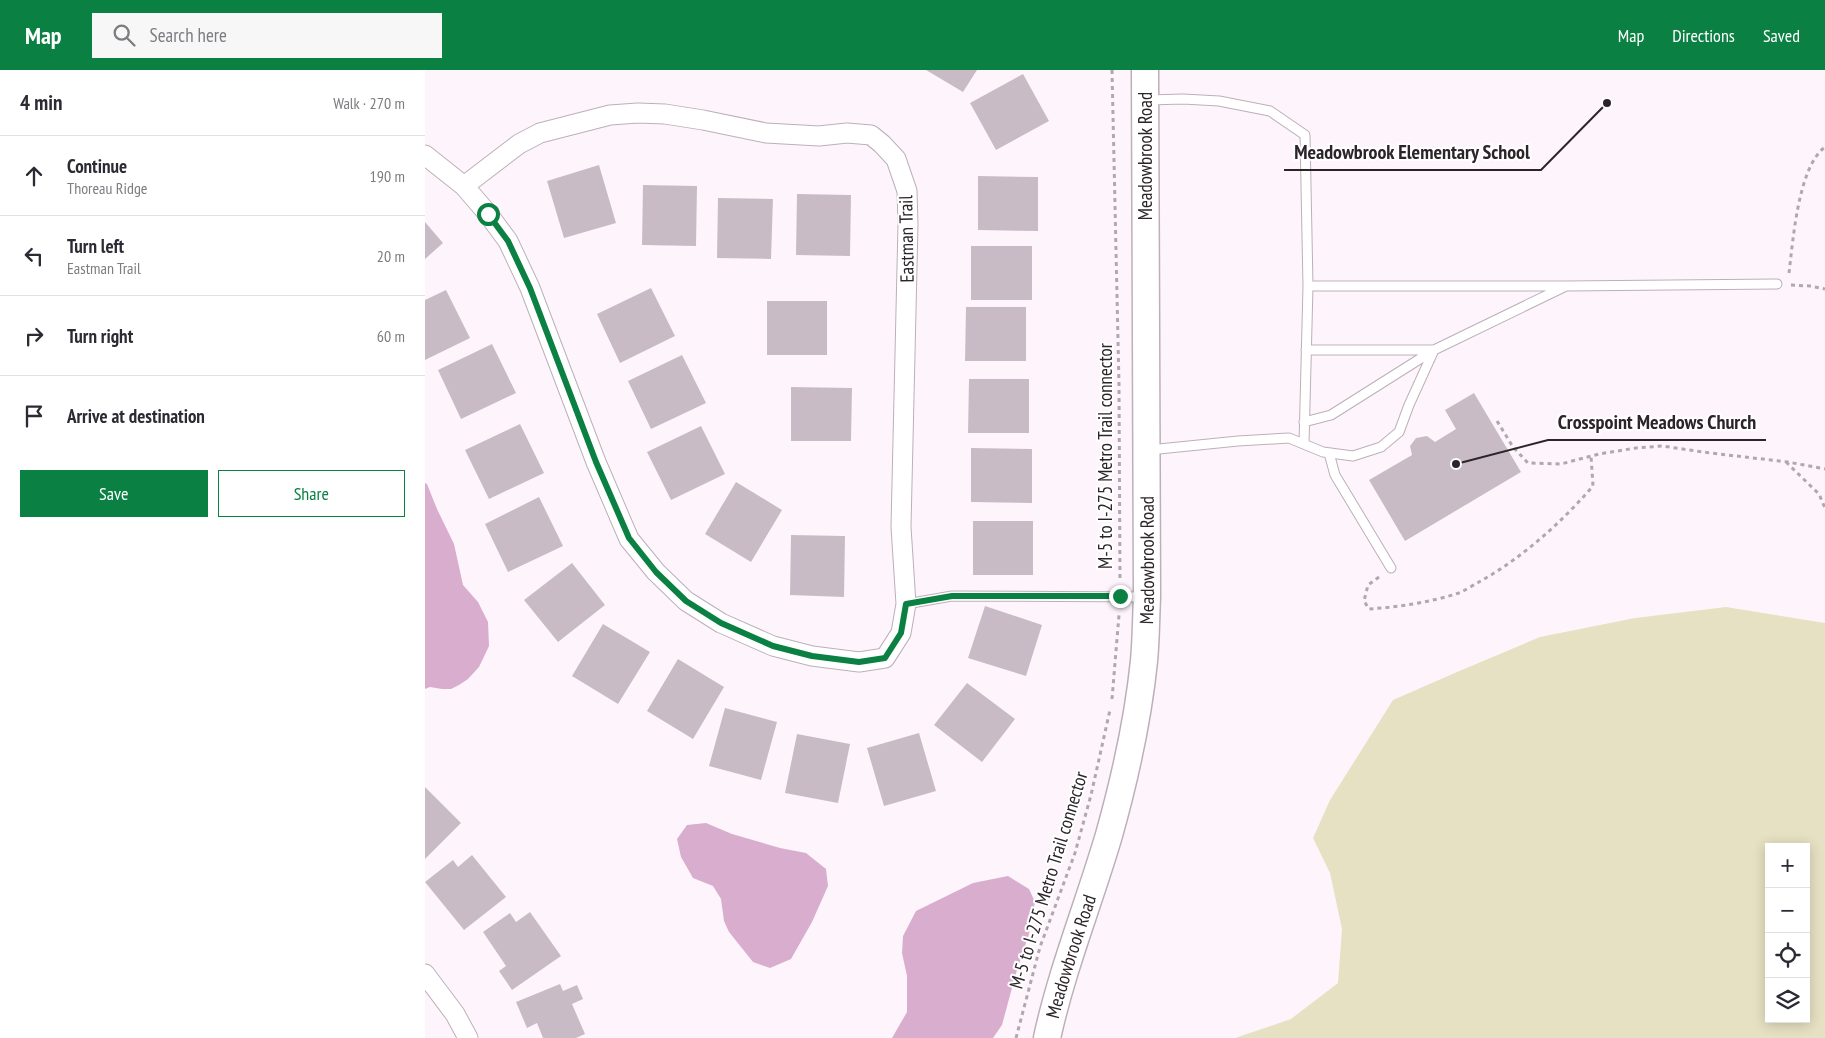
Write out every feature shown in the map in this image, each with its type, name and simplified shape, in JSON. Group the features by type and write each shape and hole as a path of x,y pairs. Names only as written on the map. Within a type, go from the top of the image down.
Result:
{"street":[{"name":"Meadowbrook Road","path":"1047,1038 1061,981 1108,836 1121,788 1139,700 1144,660 1147,596 1145,70"},
{"name":"Eastman Trail","path":"665,114 765,133 819,136 847,133 871,136 882,144 896,160 907,191 908,224 901,526 906,604 901,633 885,658 859,662 812,656 773,646 721,623 686,601 656,572 629,538 596,462 530,288 508,241 464,186 519,144 540,133 610,115 665,114"},
{"path":"425,155 464,186"},
{"path":"425,974 455,1014 468,1038"}],"lane":[{"path":"1145,100 1183,99 1219,101 1270,112 1305,135 1307,286 1304,444"},
{"path":"1307,286 1777,284"},
{"path":"1304,422 1331,415 1434,350 1566,286"},
{"path":"1306,350 1434,350"},
{"path":"1147,451 1238,441 1289,438 1329,453 1353,456 1381,448 1399,432 1434,350"},
{"path":"1329,453 1335,475 1391,568"},
{"path":"906,604 952,596 1147,596"}],"path":[{"name":"M-5 to I-275 Metro Trail connector","path":"1112,70 1119,376 1120,596 1112,700"},
{"path":"1788,285 1794,230 1806,176 1819,152 1825,147"},
{"path":"1777,284 1825,289"},
{"path":"1497,421 1513,447 1528,463 1561,464 1591,456 1636,448 1662,446 1825,469"},
{"path":"1391,568 1368,585 1364,601 1369,609 1397,608 1460,592 1492,575 1532,546 1580,501 1593,486 1591,456"},
{"path":"1785,462 1819,494 1825,508"},
{"name":"M-5 to I-275 Metro Trail connector","path":"1016,1038 1041,947 1075,853 1091,795 1110,708"}],"shaded area":[{"path":"425,483 454,544 463,585 478,602 488,622 489,646 479,667 468,679 451,689 430,687 425,689"},
{"path":"1726,607 1825,623 1825,1038 1235,1038 1291,1019 1338,983 1342,929 1330,873 1313,838 1330,800 1393,700 1540,637 1635,618"},
{"path":"706,823 732,834 780,848 806,853 826,869 828,886 812,922 791,959 770,968 753,962 729,932 724,921 721,899 713,886 693,878 681,857 677,839 687,825"},
{"path":"1008,876 1029,889 1035,902 1029,934 1002,1025 993,1038 892,1038 907,1012 907,976 902,953 903,936 916,911 973,883"}],"building":[{"path":"926,70 977,70 963,92"},
{"path":"1023,74 1049,121 996,150 970,103"},
{"path":"599,165 616,223 564,238 547,181"},
{"path":"978,176 1038,177 1038,231 978,230"},
{"path":"643,185 697,186 696,246 642,245"},
{"path":"797,194 851,195 850,256 796,255"},
{"path":"718,198 773,199 771,259 717,258"},
{"path":"425,222 443,243 425,259"},
{"path":"971,246 1032,246 1032,300 971,300"},
{"path":"651,288 675,336 620,363 597,314"},
{"path":"446,290 470,338 425,360 425,300"},
{"path":"767,301 827,301 827,355 767,355"},
{"path":"966,307 1026,307 1026,361 965,361"},
{"path":"492,344 516,393 461,419 438,370"},
{"path":"682,355 706,403 651,429 628,381"},
{"path":"969,379 1029,379 1029,433 968,433"},
{"path":"791,387 852,388 851,441 791,441"},
{"path":"1474,393 1521,472 1405,541 1369,480 1412,455 1410,446 1416,438 1427,436 1435,442 1456,429 1445,410"},
{"path":"520,424 544,473 489,499 465,450"},
{"path":"701,426 725,474 671,500 647,452"},
{"path":"971,448 1032,449 1032,503 971,502"},
{"path":"736,482 782,510 751,562 705,534"},
{"path":"539,497 563,546 508,572 485,524"},
{"path":"973,521 1033,521 1033,575 973,575"},
{"path":"791,535 845,536 844,597 790,595"},
{"path":"572,563 605,605 558,642 524,600"},
{"path":"985,606 1042,625 1026,676 968,658"},
{"path":"603,624 650,652 618,704 572,676"},
{"path":"678,659 724,687 693,739 647,711"},
{"path":"967,683 1015,719 982,762 934,725"},
{"path":"725,708 777,722 761,780 709,766"},
{"path":"919,733 936,791 884,806 867,748"},
{"path":"797,734 850,744 838,803 785,793"},
{"path":"425,787 461,823 425,859"},
{"path":"472,855 506,897 464,930 425,882 453,860 458,867"},
{"path":"530,912 561,956 512,990 499,971 506,966 483,932 510,913 516,922"},
{"path":"560,984 563,991 577,985 583,999 572,1004 585,1034 576,1038 543,1038 537,1023 527,1028 516,1002"}],"place":[{"name":"Meadowbrook Elementary School","path":"1607,103"},
{"name":"Crosspoint Meadows Church","path":"1456,464"}],"route":[{"path":"488,214 508,241 530,288 596,462 629,538 656,572 686,601 721,623 773,646 812,656 859,662 885,658 901,633 906,604 952,596 1120,596"}]}
